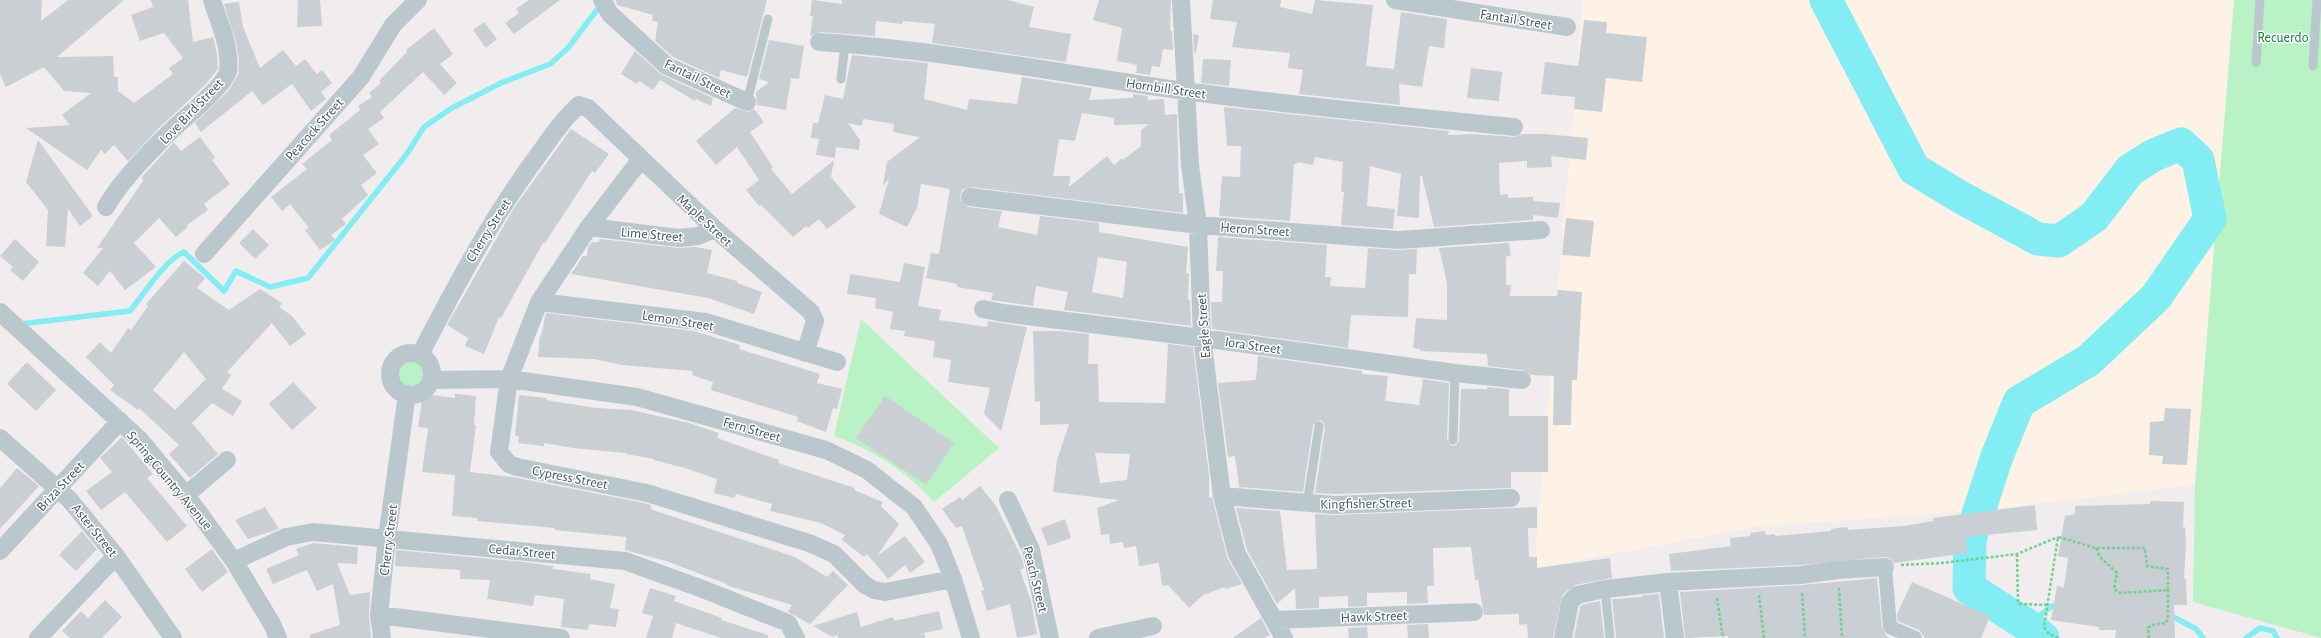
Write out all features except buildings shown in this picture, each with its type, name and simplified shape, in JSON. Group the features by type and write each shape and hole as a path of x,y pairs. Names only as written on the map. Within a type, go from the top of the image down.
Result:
{"street":[{"name":"Love Bird Street","path":"106,207 112,196 135,170 173,129 221,83 228,72 228,48 212,0"},
{"name":"Peacock Street","path":"204,254 361,77 393,25 418,0"},
{"name":"Fantail Street","path":"602,0 610,14 667,66 747,102"},
{"name":"Eagle Street","path":"1181,0 1190,165 1198,225 1202,338 1222,496 1237,554 1284,638"},
{"name":"Fantail Street","path":"1395,0 1566,27"},
{"name":"Hornbill Street","path":"819,42 1046,70 1185,91 1346,110 1514,127"},
{"name":"Maple Street","path":"569,114 579,105 588,108 715,229 811,312 815,321 805,353"},
{"name":"Cherry Street","path":"420,355 482,236 529,167 569,114"},
{"name":"Cypress Street","path":"641,159 589,227 539,302 509,379 499,452 510,464 517,467 646,494 809,543 834,554 865,585 874,590 885,592 953,579"},
{"name":"Heron Street","path":"970,197 1198,225 1399,240 1541,230"},
{"name":"Lime Street","path":"589,227 679,238 698,236 715,229"},
{"name":"Lemon Street","path":"539,302 706,322 837,362"},
{"name":"Iora Street","path":"983,309 1003,313 1202,338 1455,373 1522,380"},
{"name":"Spring Country Avenue","path":"0,312 140,440 186,494 234,561 272,624 278,638"},
{"path":"410,353 420,355 428,361 432,370 431,380 426,389 417,394 407,394 398,390 392,382 390,372 393,363 400,356 410,353"},
{"name":"Fern Street","path":"431,380 509,379 637,397 826,450 867,470 914,507 939,544 953,579 970,638"},
{"name":"Cherry Street","path":"382,638 379,616 387,538 407,394"},
{"name":"Briza Street","path":"0,551 120,422"},
{"name":"Aster Street","path":"0,438 58,487 116,556 165,634"},
{"path":"186,494 227,460"},
{"name":"Kingfisher Street","path":"1222,496 1307,504 1335,505 1511,498"},
{"name":"Peach Street","path":"1008,500 1031,550 1050,638"},
{"name":"Cedar Street","path":"234,561 286,537 313,532 625,561 700,588 788,623 796,638"},
{"path":"38,638 116,556"},
{"path":"1563,638 1570,602 1573,597 1605,589 1668,582 1801,575 1838,570 1885,567 1890,627 1915,638"},
{"path":"1668,582 1675,638"},
{"name":"Hawk Street","path":"1274,620 1474,612"},
{"path":"379,616 561,638"},
{"path":"1098,638 1153,626"}],"lane":[{"path":"2256,63 2260,0"},
{"path":"2313,66 2317,0"},
{"path":"747,102 768,20"},
{"path":"841,79 845,44"},
{"path":"1453,440 1455,373"},
{"path":"1307,504 1319,426"},
{"path":"1605,589 1610,638"}],"path":[{"path":"2058,537 2049,604 2044,627 2049,634 2058,638"},
{"path":"1918,564 1942,563 2017,554 2058,537 2096,548 2145,548 2147,566 2168,570 2168,619 2166,623 2152,625 2148,628 2149,638"},
{"path":"2096,548 2100,557 2117,573 2114,589 2120,593 2168,590"},
{"path":"2017,554 2018,602 2020,604 2049,604"},
{"path":"1838,570 1842,638"},
{"path":"1801,575 1805,638"},
{"path":"1756,578 1764,638"},
{"path":"1714,580 1723,638"}],"shaded area":[{"path":"1583,0 2234,0 2195,485 1974,511 1753,527 1534,569"}],"green space":[{"name":"Recuerdo","path":"2234,0 2321,0 2321,638 2193,602 2195,485"},
{"path":"861,319 999,448 934,502 912,481 888,463 862,448 834,436"},
{"path":"408,356 414,356 424,361 429,374 424,387 414,392 408,392 398,387 393,377 393,371 398,361"}],"waterway":[{"path":"1826,0 1914,169 1962,198 2038,239 2059,241 2094,217 2130,170 2154,155 2181,144 2198,160 2210,219 2156,297 2089,360 2019,402 1996,459 1970,539 1969,588 2027,625 2043,638"},
{"path":"20,324 130,311 162,270 177,256 184,252 224,291 236,271 270,287 308,278 406,155 424,127 452,108 501,83 550,64 568,48 596,11"},
{"path":"2027,625 2052,606 2059,606"},
{"path":"2168,614 2196,629 2203,638"},
{"path":"2246,638 2260,628 2273,631 2277,638"}]}
